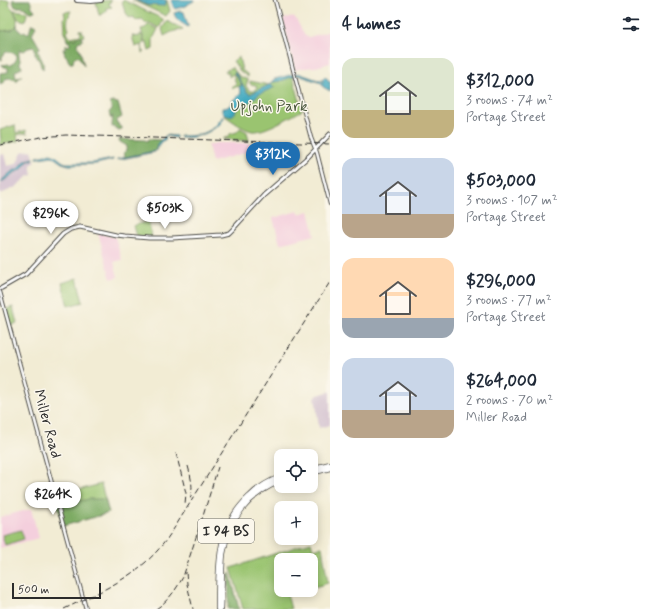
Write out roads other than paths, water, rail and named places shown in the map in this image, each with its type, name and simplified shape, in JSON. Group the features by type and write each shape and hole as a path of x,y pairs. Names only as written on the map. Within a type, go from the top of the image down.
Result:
{"highway":[{"path":"318,469 330,466"},
{"path":"318,469 330,466"},
{"name":"I 94 BS","path":"218,609 219,558 221,545 227,528 238,508 248,497 274,481"},
{"name":"I 94 BS","path":"221,609 223,558 226,540 231,526 242,509 253,498 274,484"}],"main road":[{"path":"77,0 101,0"},
{"path":"0,291 26,274 63,234 75,227 82,227 116,235 164,238 221,235 228,233 264,195 316,149 330,134"}],"street":[{"path":"275,0 330,204"},
{"name":"Miller Road","path":"0,291 86,609"}],"water":[{"path":"135,0 166,0 166,3 164,6 147,5"},
{"path":"171,0 194,1 183,7 175,9"},
{"path":"180,11 184,12 188,27 176,18 174,13"},
{"path":"235,72 247,92 250,94 269,85 274,79 298,73 324,83 322,79 325,77 330,82 330,91 323,87 321,83 298,75 273,82 270,85 275,87 259,94 246,106 237,108 233,115 225,115 222,108 229,106 241,93 239,87 242,85 234,73"},
{"path":"223,116 224,117 220,124 208,132 194,137 180,137 204,133 214,127"},
{"path":"166,135 176,136 176,138 166,136 165,140 163,140 155,152 117,160 155,151 159,142"},
{"path":"49,154 54,155 66,163 92,163 113,160 96,164 69,165 62,163 52,156 37,158"},
{"path":"34,158 27,162 21,170 0,183 11,172 19,168 26,160"}],"railway":[{"path":"0,145 41,137 66,135 330,144"},
{"path":"64,609 118,582 142,566 163,544 330,282"},
{"path":"176,453 186,493 185,504"},
{"path":"188,466 192,487 190,499"},
{"path":"156,609 171,595 183,577 218,467"},
{"path":"186,572 187,584 193,609"}],"park label":[{"name":"Upjohn Park","path":"269,107"}]}
